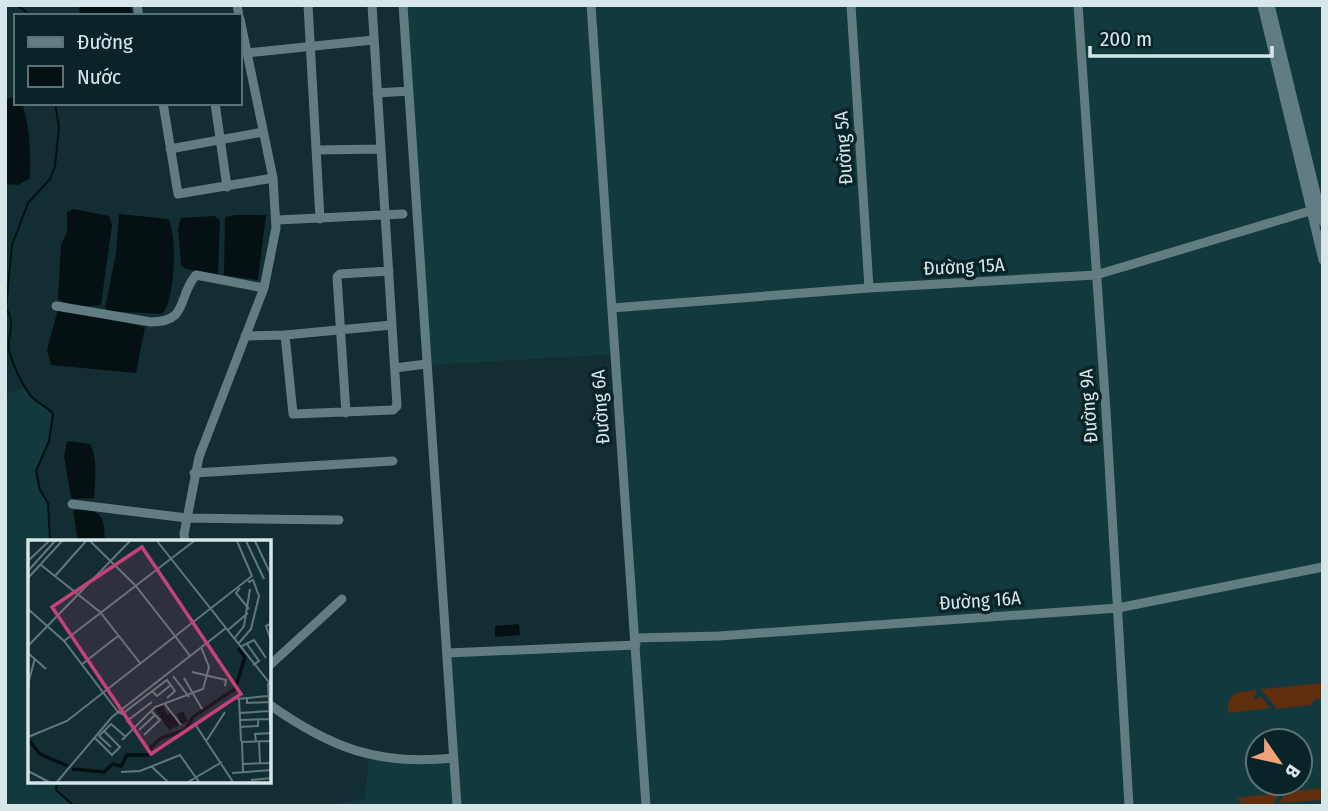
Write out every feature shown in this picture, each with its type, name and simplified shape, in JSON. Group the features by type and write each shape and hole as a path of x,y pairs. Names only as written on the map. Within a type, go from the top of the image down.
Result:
{"street":[{"path":"308,5 320,219"},
{"path":"285,335 293,414 393,410 397,406 372,5"},
{"path":"403,5 457,806"},
{"name":"Đường 6A","path":"591,5 646,806"},
{"name":"Đường 5A","path":"851,5 869,288"},
{"name":"Đường 9A","path":"1078,5 1129,806"},
{"path":"1262,5 1323,222"},
{"path":"1270,5 1317,208 1323,260"},
{"path":"185,540 194,473 264,288 277,220 273,178 263,132 244,70 246,52 242,32"},
{"path":"246,52 373,40"},
{"path":"377,93 410,91"},
{"path":"163,105 178,194 273,178"},
{"path":"215,105 227,187"},
{"path":"170,149 263,132"},
{"path":"316,150 381,149"},
{"name":"Đường 15A","path":"612,308 869,288 1096,275 1317,208"},
{"path":"277,220 403,214"},
{"path":"346,413 338,275 389,271"},
{"path":"56,306 163,322 172,320 183,304 191,281 196,275 264,288"},
{"path":"245,336 392,325"},
{"path":"395,368 426,364"},
{"path":"194,473 393,461"},
{"path":"72,505 187,518 339,520"},
{"name":"Đường 16A","path":"448,653 1118,608 1323,567"},
{"path":"271,664 342,598"},
{"path":"271,706 328,741 360,753 411,761 454,758"}],"shaded area":[{"path":"405,5 1323,5 1323,806 460,806 450,656 638,647 617,354 429,365"},
{"path":"26,386 32,397 53,414 49,441 36,471 40,490 48,503 50,540 28,540 28,783 57,783 56,790 74,806 5,806 5,395"},
{"path":"1323,683 1323,699 1315,699 1311,705 1277,709 1261,689"},
{"path":"1255,690 1257,692 1253,698 1257,700 1261,696 1270,708 1230,713 1228,711 1229,700 1235,694"},
{"path":"369,757 452,761 455,806 322,806 365,799"},
{"path":"1323,788 1323,800 1279,803 1283,797 1314,797 1314,789"},
{"path":"1277,797 1273,805 1244,806 1237,798"}],"water":[{"path":"79,5 130,5 132,14 80,14"},
{"path":"14,97 14,105 23,105 28,131 30,178 18,185 5,184 5,99"},
{"path":"74,209 109,216 112,225 101,305 79,306 58,299 61,245 67,232 67,212"},
{"path":"119,214 168,219 173,238 174,267 170,296 162,314 108,311 105,308 116,253"},
{"path":"266,215 258,280 224,275 225,217"},
{"path":"215,216 220,221 218,274 186,269 181,265 178,229 181,218"},
{"path":"58,309 145,327 136,373 51,365 47,350"},
{"path":"67,441 90,444 93,450 94,498 71,497 64,457"},
{"path":"79,508 98,514 103,521 105,540 78,540 73,511"},
{"path":"519,624 520,635 495,637 495,626"}],"waterway":[{"path":"17,5 28,14"},
{"path":"50,540 48,503 40,490 36,471 49,441 53,414 31,396 15,368 8,347 11,320 6,309 12,245 28,203 50,179 55,166 59,128 55,105"},
{"path":"57,783 56,790 74,806"}]}
